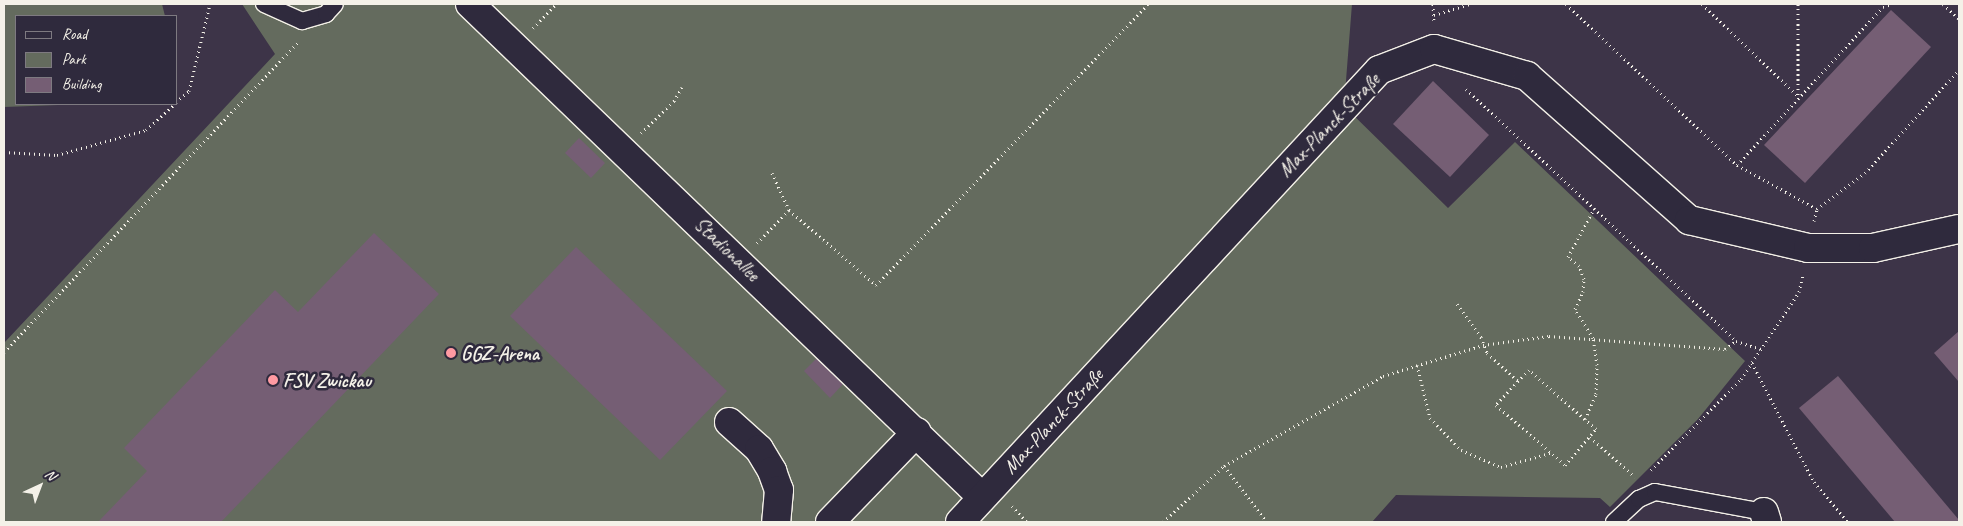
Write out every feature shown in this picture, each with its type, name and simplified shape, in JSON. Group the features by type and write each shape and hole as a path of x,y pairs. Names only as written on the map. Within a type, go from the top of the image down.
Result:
{"street":[{"name":"Stadionallee","path":"470,4 516,44 982,497"},
{"name":"Max-Planck-Straße","path":"960,522 1379,70 1434,49 1528,76 1689,220 1808,248 1873,248 1959,229"},
{"path":"729,422 759,449 772,471 779,490 776,522"},
{"path":"830,522 917,432"}],"lane":[{"path":"264,4 302,21 331,9"},
{"path":"1614,522 1639,499 1655,492 1765,517"}],"path":[{"path":"178,100 189,90 210,4"},
{"path":"516,44 556,4"},
{"path":"772,173 788,210 876,285 1148,4"},
{"path":"1434,15 1471,4"},
{"path":"1566,4 1737,165 1817,209 1865,173 1959,70"},
{"path":"1702,4 1798,96"},
{"path":"1798,4 1798,96"},
{"path":"1737,165 1798,96 1883,7 1891,4"},
{"path":"1943,4 1959,19"},
{"path":"4,352 331,9"},
{"path":"1459,82 1736,340 1761,349"},
{"path":"625,149 674,101 682,87"},
{"path":"4,152 57,155 146,130 173,105"},
{"path":"1585,419 1596,394 1593,338 1575,309 1584,292 1584,279 1579,266 1568,257 1594,209"},
{"path":"740,261 788,210"},
{"path":"1639,499 1640,482 1741,379 1800,292 1808,248"},
{"path":"1457,304 1486,353 1518,381"},
{"path":"1163,522 1224,466 1383,376 1417,365 1483,345 1549,336 1725,349 1736,340"},
{"path":"1752,363 1814,482 1848,522"},
{"path":"1417,365 1430,418 1461,450 1501,467 1551,453"},
{"path":"1529,370 1596,429 1565,465 1496,406 1518,381 1529,370"},
{"path":"1590,438 1640,482"},
{"path":"1224,466 1267,522"},
{"path":"1017,512 1027,522"}],"green space":[{"path":"4,4 162,4 165,15 15,15 15,105 58,105 4,107"},
{"path":"242,4 1352,4 1344,106 1448,208 1515,142 1745,361 1698,419 1610,507 1600,498 1396,495 1372,522 4,522 4,343 275,54"}],"building":[{"path":"1891,10 1931,47 1805,183 1764,145"},
{"path":"1433,81 1489,135 1450,177 1393,124"},
{"path":"579,138 605,163 591,178 565,153"},
{"name":"FSV Zwickau","path":"374,233 439,294 221,522 98,522 147,471 124,448 275,290 298,312"},
{"path":"576,247 727,391 660,460 510,316"},
{"path":"1959,331 1959,382 1934,353"},
{"path":"818,357 844,383 830,398 804,371"},
{"path":"1838,376 1959,522 1895,522 1799,408"}],"place":[{"name":"GGZ-Arena","path":"451,353"},
{"name":"FSV Zwickau","path":"273,380"}]}
